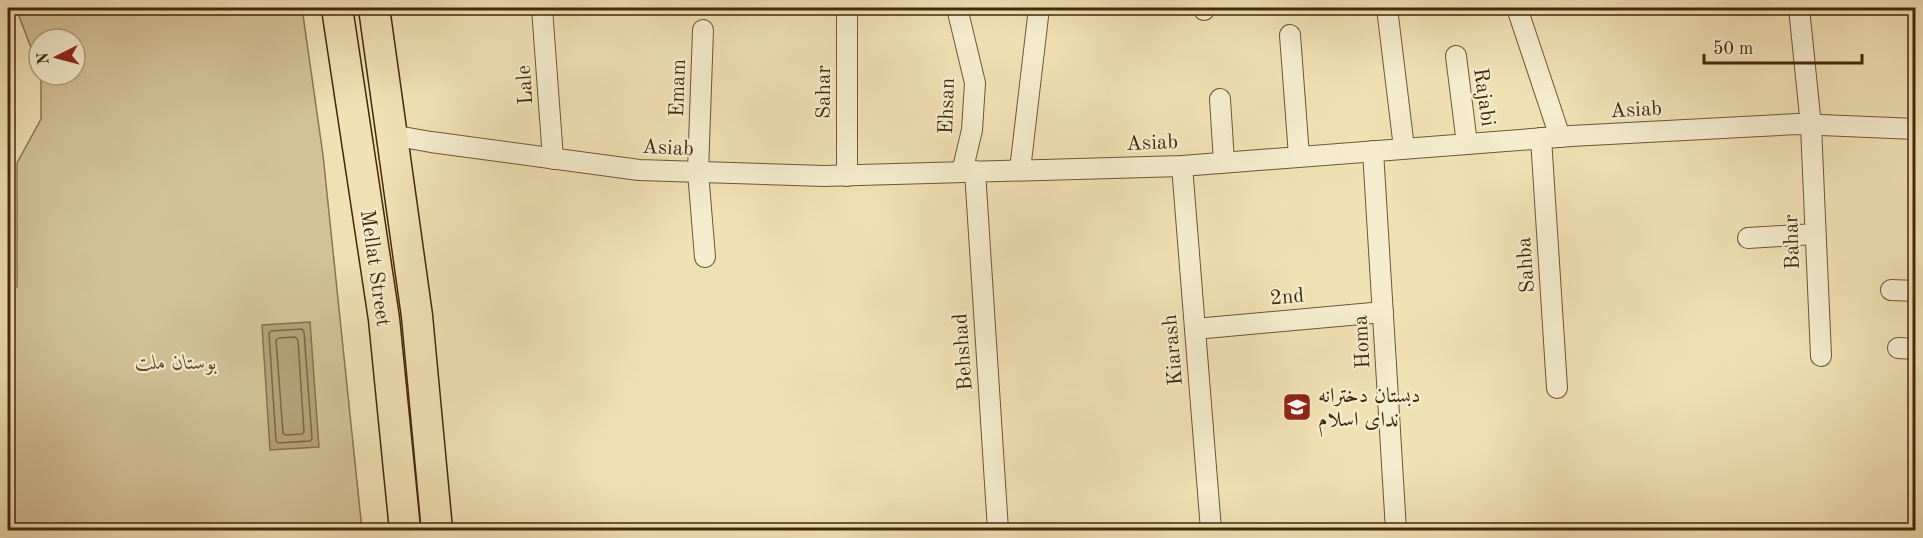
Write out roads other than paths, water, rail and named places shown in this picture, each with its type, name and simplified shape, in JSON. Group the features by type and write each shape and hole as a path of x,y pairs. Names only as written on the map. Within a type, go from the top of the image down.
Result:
{"main road":[{"name":"Mellat Street","path":"337,8 384,318 405,531"},
{"name":"Mellat Street","path":"374,8 417,316 437,531"}],"street":[{"name":"Lale","path":"542,8 553,159"},
{"name":"Sahar","path":"847,8 847,176"},
{"name":"Ehsan","path":"957,8 975,82 968,172"},
{"path":"1020,170 1039,8"},
{"path":"1387,8 1404,148"},
{"name":"Sahba","path":"1517,8 1550,138 1557,388"},
{"name":"Bahar","path":"1799,8 1812,126 1821,356"},
{"name":"Emam","path":"703,30 698,172 705,257"},
{"path":"1290,35 1299,156"},
{"name":"Rajabi","path":"1456,56 1467,144"},
{"path":"1220,99 1224,162"},
{"name":"Asiab","path":"391,135 639,170 847,176 1182,166 1550,138 1797,124 1916,129"},
{"name":"Homa","path":"1373,151 1396,531"},
{"name":"Kiarash","path":"1182,166 1211,531"},
{"name":"Behshad","path":"968,172 998,531"},
{"path":"1748,238 1815,234"},
{"path":"1891,290 1916,291"},
{"name":"2nd","path":"1195,329 1383,312"}],"water":[{"path":"310,322 319,447 270,450 262,325"}],"place":[{"name":"دبستان دخترانه ندای اسلام","path":"1297,407"}],"park label":[{"name":"بوستان ملت","path":"176,362"}]}
